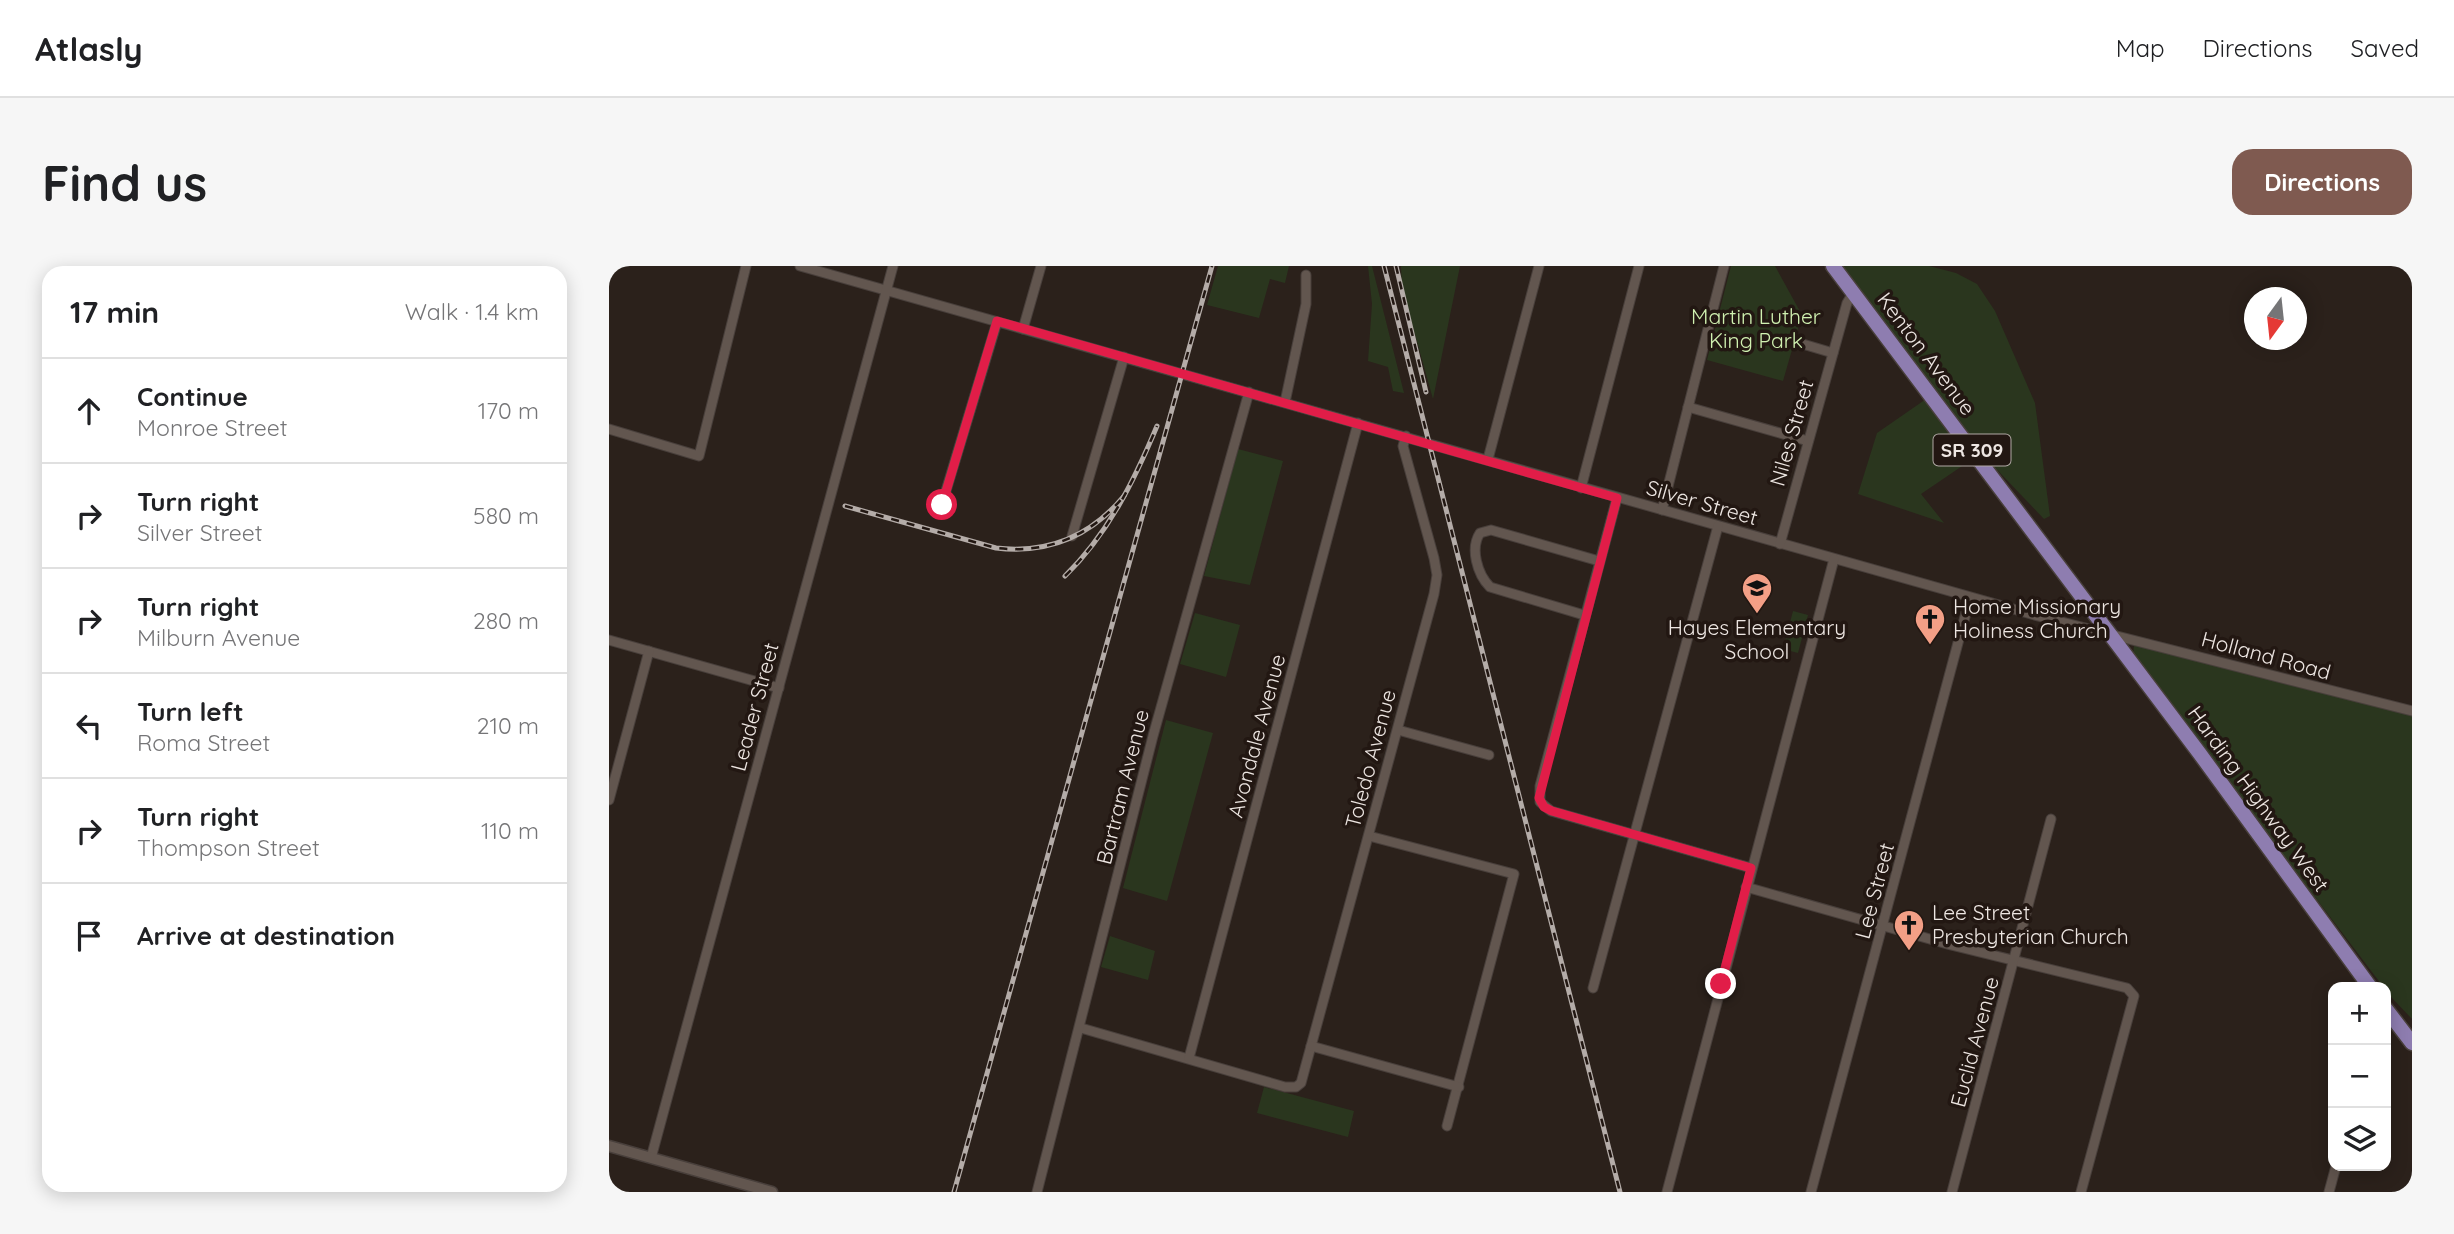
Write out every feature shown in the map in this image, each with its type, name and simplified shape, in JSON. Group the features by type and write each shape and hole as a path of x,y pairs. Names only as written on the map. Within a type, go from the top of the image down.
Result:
{"main road":[{"name":"Kenton Avenue","path":"1833,266 2111,635"},
{"name":"Harding Highway West","path":"2111,635 2366,982"},
{"path":"2391,1016 2412,1044"}],"street":[{"path":"609,429 699,456 746,266"},
{"name":"Silver Street","path":"800,266 1970,598 2111,635"},
{"name":"Leader Street","path":"651,1158 893,266"},
{"path":"1023,329 1041,266"},
{"path":"1487,459 1539,266"},
{"path":"1581,488 1639,266"},
{"path":"1662,510 1724,266"},
{"path":"1285,402 1304,316 1306,275"},
{"name":"Niles Street","path":"1780,544 1847,303 1853,293"},
{"path":"942,505 997,321"},
{"path":"1796,341 1833,353"},
{"path":"1072,536 1124,357"},
{"name":"Bartram Avenue","path":"1037,1192 1081,1028 1153,736 1249,392"},
{"path":"1688,407 1808,441"},
{"name":"Avondale Avenue","path":"1189,1058 1358,423"},
{"name":"Toledo Avenue","path":"1189,1058 1296,1087 1303,1078 1398,730 1437,575 1403,446 1406,436"},
{"path":"1617,498 1540,786 1540,802 1552,811 1637,833 1751,868"},
{"path":"1593,988 1718,526"},
{"path":"1584,615 1490,587 1483,580 1476,557 1475,540 1480,533 1491,530 1599,562"},
{"path":"1667,1192 1834,559"},
{"name":"Lee Street","path":"1811,1192 1970,598"},
{"name":"Holland Road","path":"2111,635 2412,711"},
{"path":"609,640 779,688"},
{"path":"609,800 649,651"},
{"path":"1398,730 1489,755"},
{"name":"Euclid Avenue","path":"1952,1192 2051,819"},
{"path":"1369,836 1514,874 1447,1126"},
{"path":"1746,887 1883,927 2127,988 2134,996 2081,1192"},
{"path":"1081,1028 1189,1058"},
{"path":"1311,1046 1459,1087"},
{"path":"609,1146 772,1192"},
{"path":"2329,1192 2335,1171"}],"green space":[{"path":"1218,266 1289,266 1285,283 1270,279 1259,318 1207,305"},
{"path":"1368,266 1372,266 1404,393 1393,391 1388,367 1368,361 1372,304"},
{"path":"1401,266 1460,266 1433,399 1402,288"},
{"name":"Martin Luther King Park","path":"1731,266 1775,266 1802,315 1783,381 1707,360"},
{"path":"1843,266 1929,266 1956,273 1977,284 1995,311 2035,403 2050,516 2044,519 1981,453"},
{"path":"1929,397 1974,458 1921,494 1944,523 1858,494 1877,433"},
{"path":"1238,449 1283,461 1250,585 1204,576"},
{"path":"1793,611 1808,615 1798,653 1783,649"},
{"path":"1195,613 1240,625 1226,677 1180,664"},
{"path":"2134,644 2412,714 2412,1019 2391,997 2391,982 2380,982 2133,658"},
{"path":"1166,720 1213,733 1167,901 1123,888"},
{"path":"1110,936 1155,951 1148,980 1101,967"},
{"path":"1264,1087 1354,1111 1348,1137 1257,1113"}],"railway":[{"path":"954,1192 1212,266"},
{"path":"1384,266 1620,1192"},
{"path":"1396,266 1426,392"},
{"path":"1065,576 1094,543 1119,506 1157,426"},
{"path":"845,506 996,548 1015,549 1051,545 1083,532 1124,496"}],"place":[{"name":"Hayes Elementary School","path":"1757,615"},
{"name":"Home Missionary Holiness Church","path":"1930,646"},
{"name":"Lee Street Presbyterian Church","path":"1909,952"}],"route":[{"path":"942,505 997,321 1617,498 1584,615 1539,798 1544,807 1552,811 1637,833 1751,868 1721,984"}]}
